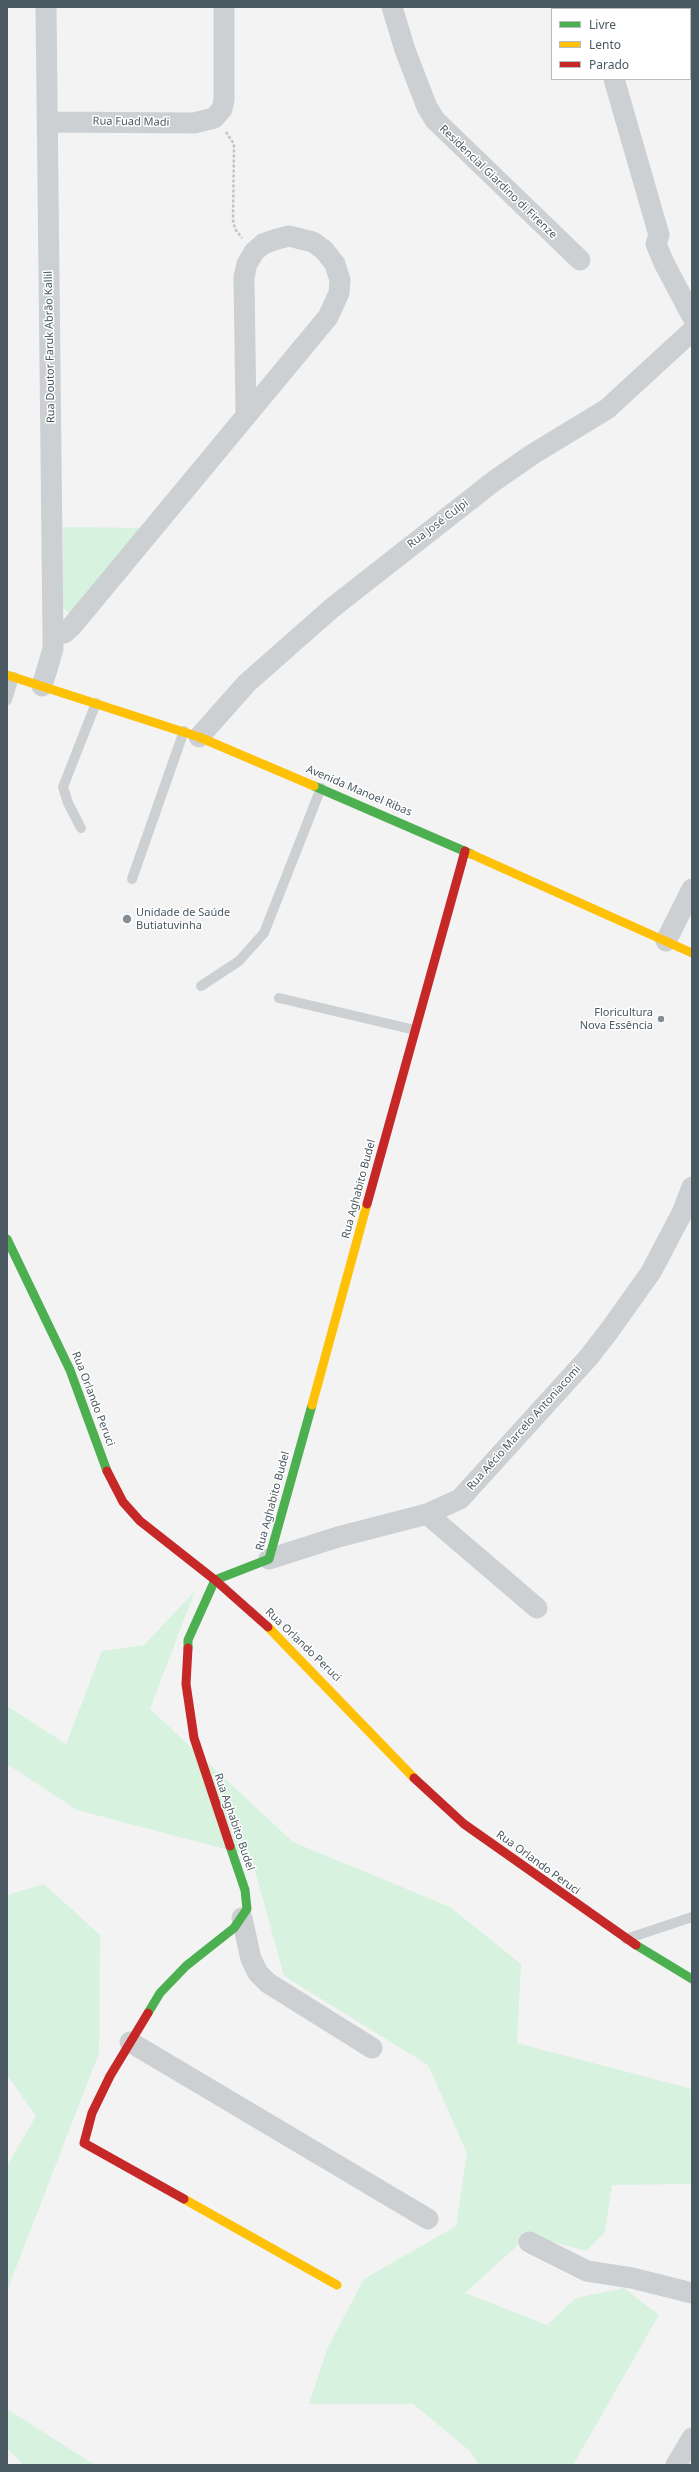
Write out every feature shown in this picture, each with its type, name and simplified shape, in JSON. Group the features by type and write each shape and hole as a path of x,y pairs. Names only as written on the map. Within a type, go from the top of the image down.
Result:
{"street":[{"name":"Rua Doutor Faruk Abrão Kallil","path":"42,686 52,649 53,634 46,7"},
{"path":"214,118 222,109 224,100 224,7"},
{"name":"Residencial Giardino di Firenze","path":"392,7 405,50 427,107 435,120 580,260"},
{"path":"614,80 659,235 664,240 692,294"},
{"name":"Rua Fuad Madi","path":"48,122 194,123 214,118"},
{"path":"659,235 656,244 664,263 692,316"},
{"path":"53,634 64,633 72,626 246,416 328,317 339,293 340,280 335,264 324,250 313,242 289,236 263,244 254,252 244,277 246,416"},
{"name":"Rua José Culpi","path":"192,734 332,608 494,481 551,442 607,409 692,331"},
{"name":"Avenida Manoel Ribas","path":"10,676 192,734 321,788 692,952"},
{"name":"Rua Aghabito Budel","path":"337,2285 84,2143 100,2095 130,2042 160,1994 172,1980 234,1928 247,1909 246,1894 202,1767 188,1709 186,1684 188,1640 215,1580 269,1559 465,851"},
{"path":"666,941 692,890"},
{"name":"Rua Aécio Marcelo Antoniacomi","path":"269,1559 338,1537 427,1514 460,1499 474,1486 588,1358 651,1272 679,1219 692,1187"},
{"name":"Rua Orlando Peruci","path":"7,1239 64,1357 112,1484 123,1502 159,1538 215,1580 297,1655 421,1785 458,1819 625,1939 692,1979"},
{"path":"427,1514 537,1608"},
{"path":"242,1918 250,1959 258,1973 268,1983 372,2048"},
{"path":"130,2042 428,2219"},
{"path":"529,2242 587,2271 632,2278 692,2292"},
{"path":"676,2465 692,2438"}],"lane":[{"path":"7,700 10,676"},
{"path":"81,828 68,803 63,787 96,703"},
{"path":"132,879 192,734"},
{"path":"201,986 239,961 264,933 321,788"},
{"path":"279,998 415,1030"},
{"path":"625,1939 692,1917"}],"path":[{"path":"214,118 234,144 233,220 235,229 254,252"}],"green space":[{"path":"63,527 150,528 70,615 63,607"},
{"path":"195,1591 150,1709 293,1842 450,1907 521,1964 517,2043 692,2089 692,2184 612,2185 605,2232 586,2251 529,2235 465,2293 547,2325 576,2298 624,2288 659,2315 573,2465 479,2465 470,2451 413,2404 309,2404 328,2347 364,2279 456,2226 467,2153 428,2065 284,1976 251,1856 77,1810 7,1764 7,1706 66,1744 102,1651 144,1645"},
{"path":"44,1884 100,1935 99,2053 7,2291 7,2166 36,2116 7,2075 7,1895"},
{"path":"7,2409 95,2465 24,2465 7,2449"}],"traffic: fast":[{"path":"314,786 471,854"},
{"path":"7,1239 70,1370 107,1471"},
{"path":"188,1648 188,1640 215,1580 269,1559 312,1405"},
{"path":"148,2013 160,1993 186,1966 234,1928 247,1909 245,1890 230,1846"},
{"path":"636,1945 692,1979"}],"traffic: slow":[{"path":"7,675 199,737 314,786"},
{"path":"471,854 692,953"},
{"path":"312,1405 367,1204"},
{"path":"268,1627 414,1778"},
{"path":"184,2199 337,2285"}],"traffic: jam":[{"path":"367,1204 465,851"},
{"path":"107,1471 123,1502 140,1521 215,1580 268,1627"},
{"path":"188,1648 186,1684 194,1738 230,1846"},
{"path":"414,1778 464,1824 636,1945"},
{"path":"148,2013 110,2076 92,2113 84,2143 184,2199"}],"place":[{"name":"Unidade de Saúde Butiatuvinha","path":"127,919"},
{"name":"Floricultura Nova Essência","path":"661,1019"}]}
